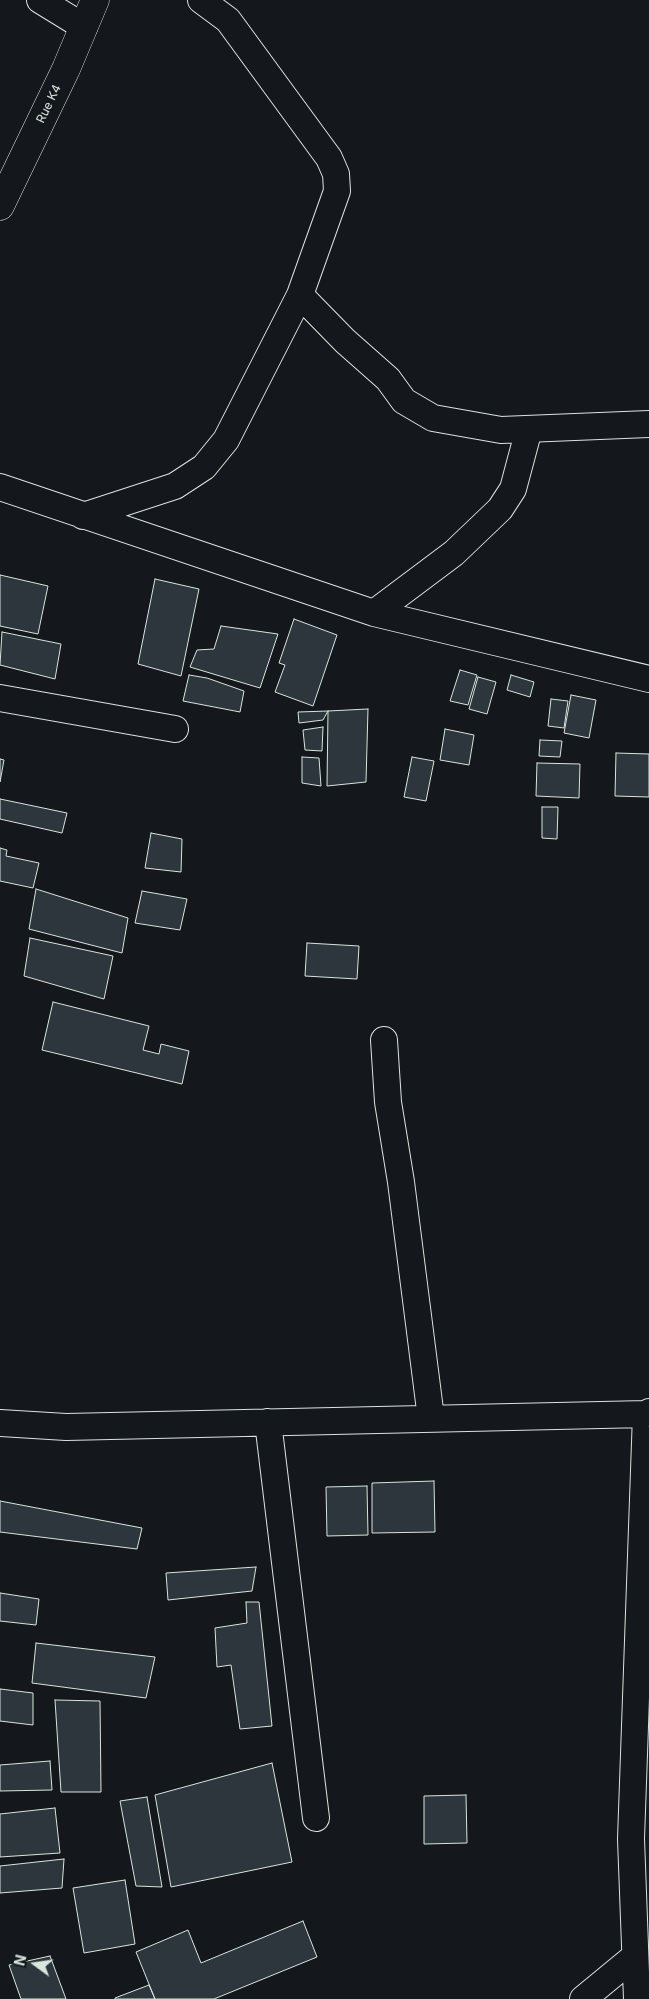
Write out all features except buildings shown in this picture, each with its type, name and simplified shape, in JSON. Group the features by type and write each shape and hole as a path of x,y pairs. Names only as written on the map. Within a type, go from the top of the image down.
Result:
{"street":[{"path":"40,0 84,26"},
{"name":"Rue K4","path":"0,206 66,69 95,0"},
{"path":"83,516 175,486 204,467 226,440 300,295 337,191 336,174 329,158 228,20 201,0"},
{"path":"300,295 344,341 388,379 404,401 434,418 501,430 649,424"},
{"path":"374,614 454,553 500,509 513,489 529,429"},
{"path":"0,488 374,614 649,679"},
{"path":"0,698 175,729"},
{"path":"384,1040 388,1102 401,1182 431,1418"},
{"path":"0,1423 66,1427 648,1413 631,1839 637,1999"},
{"path":"268,1422 316,1818"},
{"path":"583,1999 634,1956"}]}
